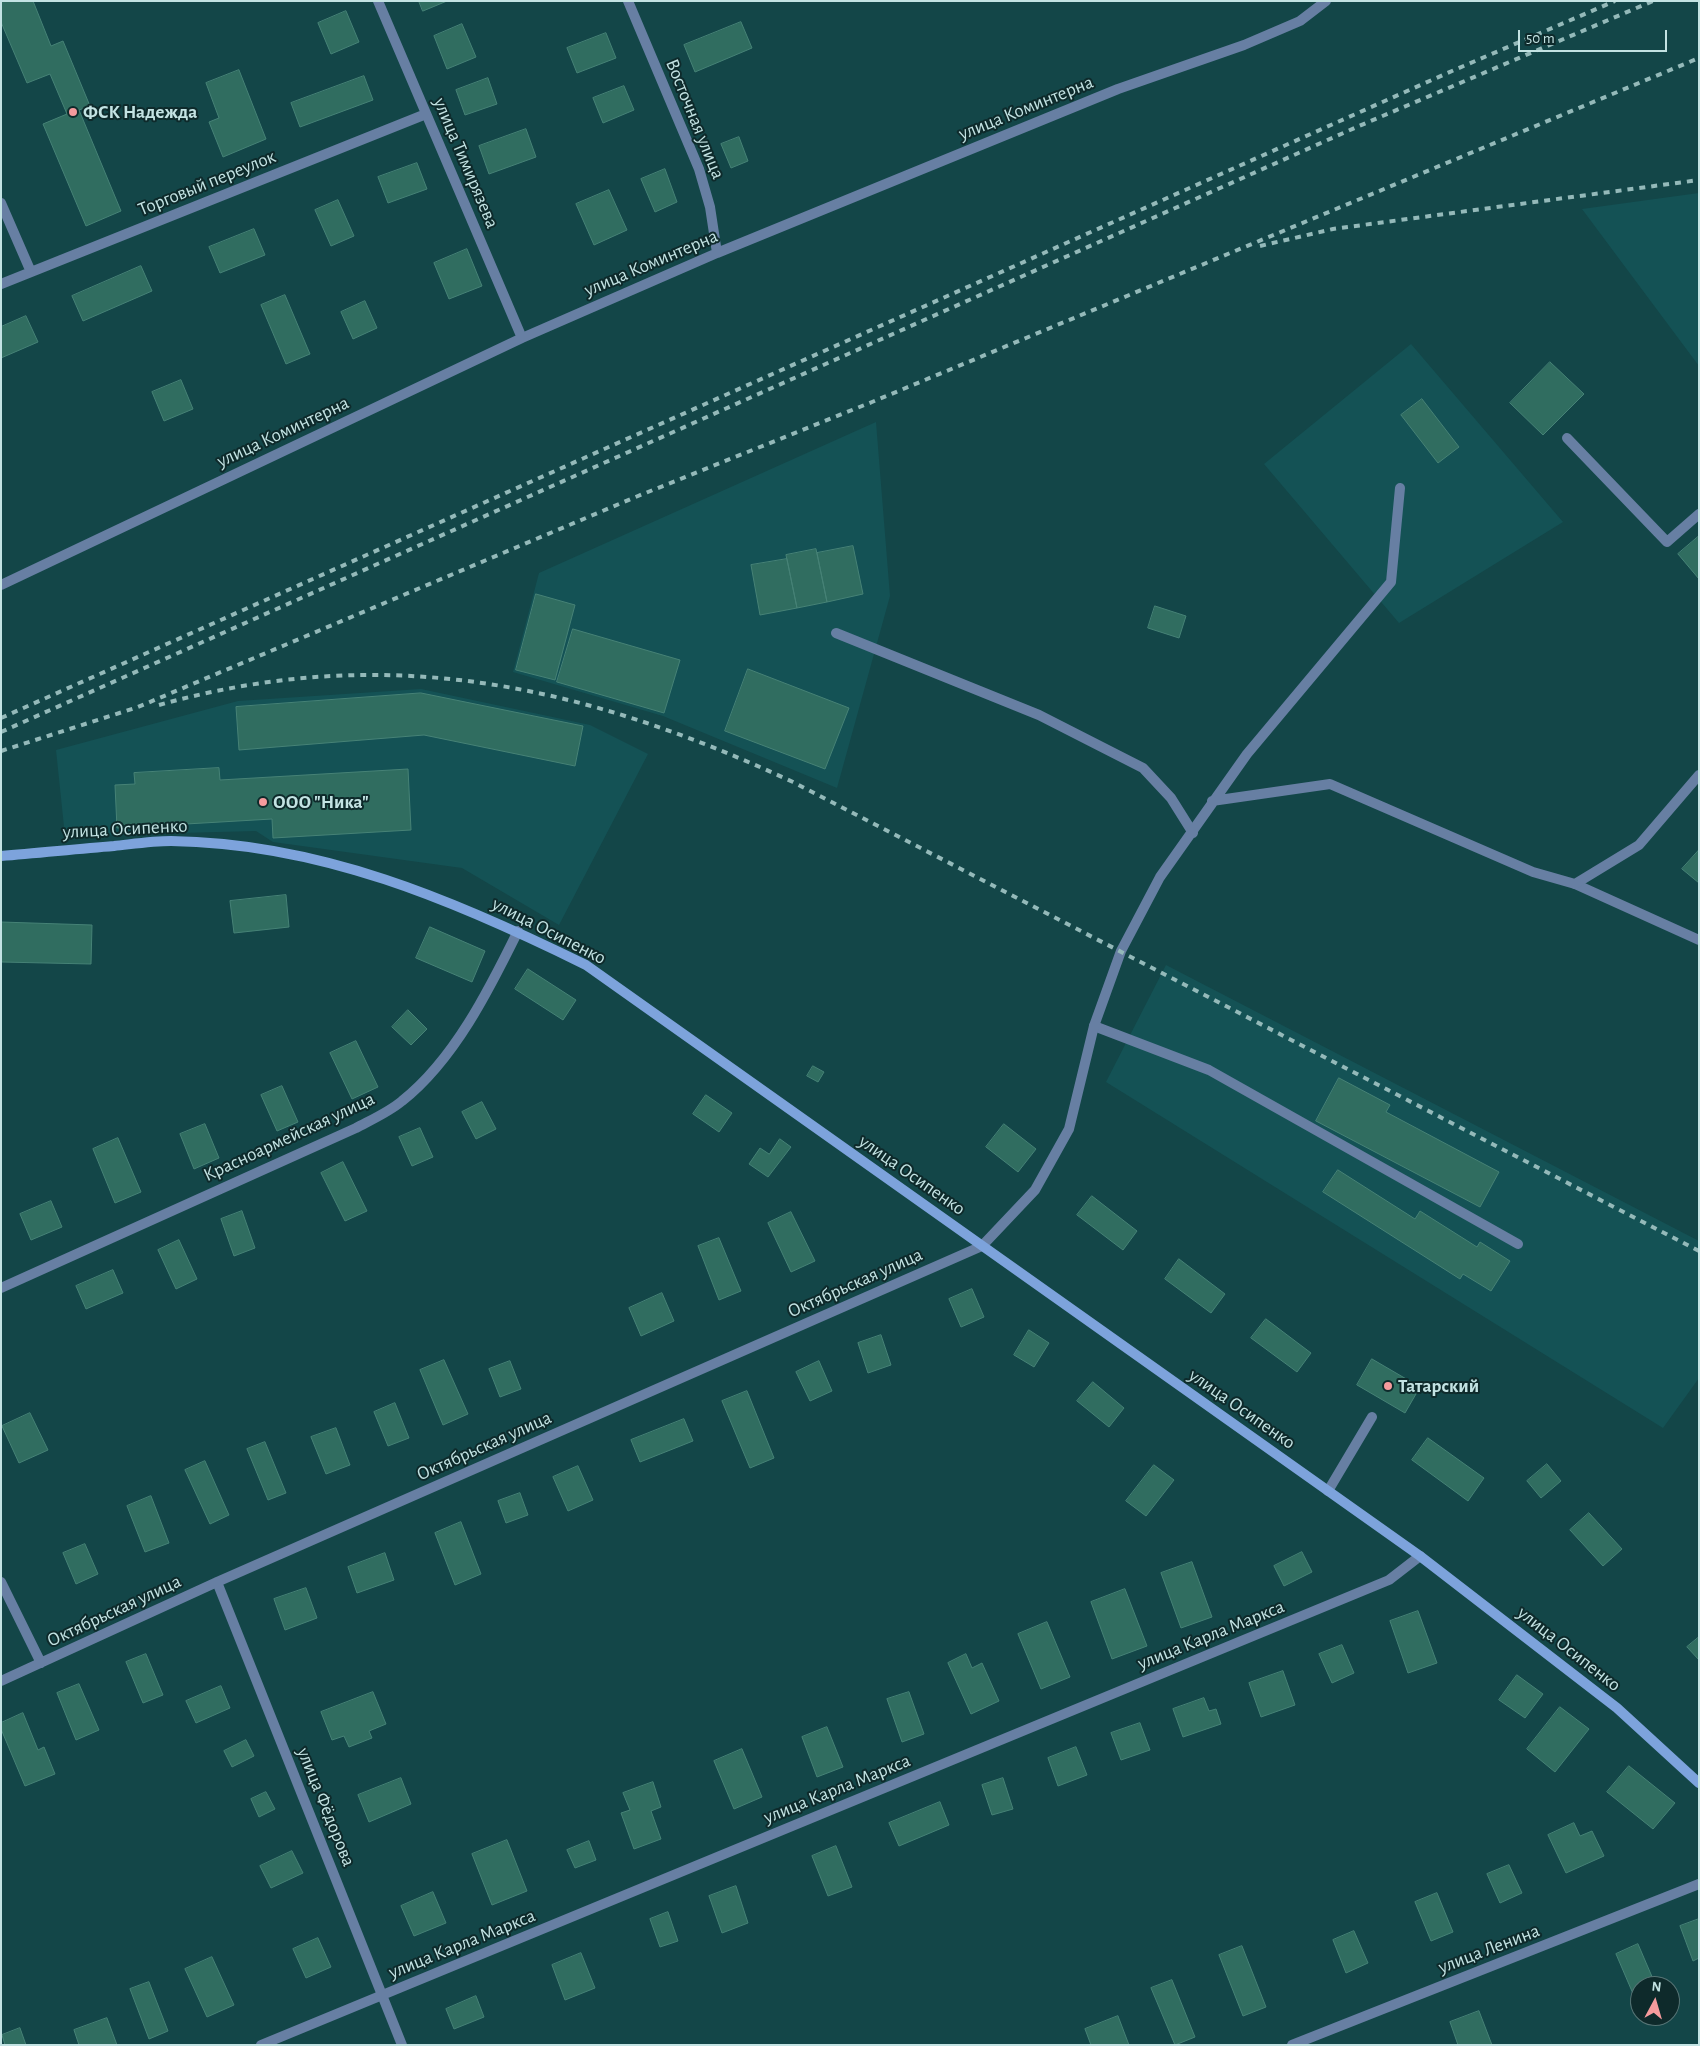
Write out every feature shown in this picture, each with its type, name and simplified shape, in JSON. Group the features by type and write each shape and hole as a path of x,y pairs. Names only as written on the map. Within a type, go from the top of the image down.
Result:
{"street":[{"name":"улица Тимирязева","path":"378,1 522,338"},
{"name":"Восточная улица","path":"628,1 699,170 710,207 717,253"},
{"name":"улица Коминтерна","path":"2,583 522,338 717,253 1118,89 1244,45 1300,21 1326,1"},
{"name":"Торговый переулок","path":"1,284 426,114"},
{"path":"1,203 31,272"},
{"path":"1567,438 1667,542 1699,514"},
{"path":"982,1246 1035,1190 1069,1128 1094,1026 1121,951 1160,877 1193,833 1212,801 1247,754 1390,582 1400,488"},
{"path":"836,633 1039,715 1143,768 1171,798 1193,833"},
{"path":"1575,884 1639,844 1699,776"},
{"path":"1212,801 1330,784 1533,872 1575,884 1699,940"},
{"name":"улица Осипенко","path":"1,856 169,841 234,845 298,855 361,870 518,931 586,965 1420,1556 1617,1708 1699,1783"},
{"name":"Красноармейская улица","path":"1,1288 356,1128 400,1103 428,1078 486,996 518,931"},
{"path":"1094,1026 1209,1070 1518,1244"},
{"name":"Октябрьская улица","path":"1,1681 217,1582 982,1246"},
{"path":"1328,1491 1372,1417"},
{"name":"улица Карла Маркса","path":"261,2045 1390,1580 1420,1556"},
{"path":"1,1582 41,1663"},
{"name":"улица Фёдорова","path":"217,1582 402,2045"},
{"name":"улица Ленина","path":"1292,2045 1699,1884"}],"shaded area":[{"path":"1699,193 1699,366 1582,209"},
{"path":"1411,344 1563,522 1399,623 1264,464"},
{"path":"876,422 890,596 837,788 663,716 513,672 539,573"},
{"path":"421,689 590,725 648,754 559,925 462,868 273,842 256,831 65,836 56,750 238,701"},
{"path":"1166,965 1699,1241 1699,1378 1663,1428 1106,1082"}],"building":[{"name":"ФСК Надежда","path":"1,1 33,1 51,46 63,41 90,106 79,110 121,211 86,226 43,124 67,114 50,74 27,83 1,22"},
{"path":"419,1 447,1 423,11"},
{"path":"346,11 359,42 331,54 318,23"},
{"path":"741,22 752,48 695,72 684,45"},
{"path":"462,24 476,57 447,69 434,36"},
{"path":"606,33 616,58 577,73 567,48"},
{"path":"239,70 266,139 223,157 209,122 219,118 206,83"},
{"path":"364,76 373,100 300,127 291,103"},
{"path":"488,78 497,104 465,115 456,90"},
{"path":"624,86 634,110 603,123 593,98"},
{"path":"526,129 536,157 489,174 479,146"},
{"path":"739,137 748,161 731,168 721,144"},
{"path":"417,163 427,189 388,203 378,177"},
{"path":"665,169 677,202 655,212 641,179"},
{"path":"609,190 627,230 594,245 576,204"},
{"path":"338,200 354,236 331,246 315,210"},
{"path":"254,229 265,255 220,273 209,247"},
{"path":"467,249 482,286 449,299 434,263"},
{"path":"141,266 152,291 83,321 72,296"},
{"path":"285,295 310,354 286,364 261,305"},
{"path":"365,301 377,328 353,339 341,312"},
{"path":"26,316 38,342 1,358 1,327"},
{"path":"1550,362 1584,394 1543,435 1510,403"},
{"path":"181,380 193,409 164,421 152,392"},
{"path":"1422,399 1459,447 1438,463 1401,415"},
{"path":"1699,536 1699,579 1678,554"},
{"path":"853,546 863,594 827,602 817,553"},
{"path":"816,549 827,602 797,608 786,555"},
{"path":"787,559 797,608 760,615 751,565"},
{"path":"536,594 575,605 555,680 516,670"},
{"path":"1155,606 1186,616 1179,638 1148,628"},
{"path":"573,629 680,660 664,713 557,682"},
{"path":"748,669 849,708 825,769 725,731"},
{"path":"421,693 583,726 575,766 424,735 239,750 236,707"},
{"name":"ООО \"Ника\"","path":"219,768 220,780 408,769 411,830 273,838 272,819 117,828 115,785 135,784 134,773"},
{"path":"1699,850 1699,883 1682,869"},
{"path":"286,895 289,927 234,933 230,901"},
{"path":"1,922 92,925 91,964 1,962"},
{"path":"430,927 485,951 472,982 416,958"},
{"path":"528,969 576,1000 563,1020 515,989"},
{"path":"408,1010 427,1029 411,1045 392,1027"},
{"path":"356,1041 378,1087 352,1099 330,1053"},
{"path":"813,1066 824,1072 818,1082 807,1076"},
{"path":"1339,1078 1390,1105 1386,1112 1499,1172 1480,1207 1316,1121"},
{"path":"282,1086 298,1122 277,1131 261,1095"},
{"path":"706,1095 732,1113 719,1132 693,1114"},
{"path":"482,1102 496,1129 476,1139 462,1112"},
{"path":"205,1124 219,1158 194,1169 180,1134"},
{"path":"1004,1124 1036,1149 1018,1172 986,1147"},
{"path":"420,1128 433,1157 412,1166 399,1137"},
{"path":"118,1138 141,1192 115,1203 93,1149"},
{"path":"780,1139 791,1147 768,1177 749,1164 760,1148 769,1154"},
{"path":"343,1162 367,1211 345,1221 321,1173"},
{"path":"1338,1170 1415,1219 1420,1211 1477,1247 1480,1242 1510,1261 1491,1291 1463,1274 1460,1279 1323,1192"},
{"path":"1092,1196 1137,1231 1123,1250 1077,1215"},
{"path":"51,1201 62,1227 31,1240 20,1214"},
{"path":"242,1211 255,1248 234,1256 221,1219"},
{"path":"791,1212 815,1261 791,1272 768,1223"},
{"path":"719,1238 741,1291 719,1300 698,1246"},
{"path":"179,1240 197,1279 176,1289 158,1250"},
{"path":"1179,1259 1225,1294 1211,1313 1165,1279"},
{"path":"113,1270 123,1293 86,1309 76,1286"},
{"path":"972,1289 984,1317 961,1327 949,1299"},
{"path":"662,1293 674,1321 641,1336 629,1308"},
{"path":"1266,1319 1311,1353 1297,1372 1251,1338"},
{"path":"1029,1330 1049,1343 1034,1367 1014,1355"},
{"path":"881,1335 891,1365 868,1373 858,1343"},
{"name":"Татарский","path":"1372,1359 1420,1387 1405,1413 1357,1385"},
{"path":"444,1360 468,1414 443,1425 420,1370"},
{"path":"510,1361 521,1389 500,1397 489,1369"},
{"path":"819,1361 832,1391 810,1401 796,1372"},
{"path":"1093,1382 1124,1408 1109,1427 1077,1401"},
{"path":"747,1391 774,1458 750,1468 722,1401"},
{"path":"395,1403 409,1438 388,1446 374,1412"},
{"path":"30,1413 48,1450 19,1463 2,1426"},
{"path":"684,1419 693,1441 640,1462 631,1440"},
{"path":"336,1428 350,1465 326,1474 311,1437"},
{"path":"1428,1438 1484,1478 1468,1501 1412,1460"},
{"path":"265,1442 286,1493 268,1500 247,1449"},
{"path":"205,1461 229,1515 210,1524 185,1470"},
{"path":"1547,1464 1561,1481 1541,1498 1527,1481"},
{"path":"1154,1465 1174,1480 1146,1516 1126,1501"},
{"path":"578,1466 593,1500 568,1511 553,1477"},
{"path":"520,1493 528,1515 506,1523 498,1501"},
{"path":"151,1496 169,1543 145,1552 127,1506"},
{"path":"1589,1513 1622,1549 1603,1566 1570,1530"},
{"path":"461,1522 481,1574 455,1585 435,1533"},
{"path":"85,1544 98,1574 76,1584 63,1553"},
{"path":"1302,1552 1312,1572 1284,1586 1274,1566"},
{"path":"385,1553 394,1580 357,1593 348,1567"},
{"path":"1192,1562 1212,1617 1181,1628 1161,1573"},
{"path":"306,1588 317,1618 285,1630 274,1599"},
{"path":"1125,1589 1147,1646 1112,1659 1091,1602"},
{"path":"1418,1611 1437,1663 1408,1673 1390,1621"},
{"path":"1047,1622 1070,1677 1041,1689 1018,1634"},
{"path":"1699,1637 1699,1660 1687,1647"},
{"path":"1342,1645 1354,1673 1332,1683 1319,1654"},
{"path":"146,1654 163,1695 143,1703 126,1662"},
{"path":"966,1654 972,1668 982,1663 999,1701 971,1714 948,1663"},
{"path":"1283,1671 1295,1705 1261,1717 1249,1683"},
{"path":"1517,1675 1543,1694 1525,1718 1499,1700"},
{"path":"79,1684 99,1730 76,1740 57,1693"},
{"path":"221,1686 230,1708 196,1723 186,1701"},
{"path":"373,1692 386,1724 369,1731 372,1738 349,1747 344,1736 332,1740 321,1712"},
{"path":"909,1692 924,1734 902,1742 887,1699"},
{"path":"1204,1698 1209,1711 1216,1709 1221,1724 1183,1737 1173,1709"},
{"path":"1560,1707 1589,1729 1555,1772 1527,1749"},
{"path":"23,1713 38,1750 44,1747 55,1774 25,1786 1,1729 1,1723"},
{"path":"1140,1723 1150,1750 1121,1760 1111,1733"},
{"path":"827,1727 843,1767 817,1777 802,1737"},
{"path":"246,1740 254,1756 232,1767 224,1751"},
{"path":"1076,1747 1087,1775 1058,1786 1048,1758"},
{"path":"742,1749 762,1797 734,1809 714,1761"},
{"path":"1629,1766 1675,1803 1653,1829 1607,1792"},
{"path":"401,1778 411,1804 369,1822 358,1795"},
{"path":"1003,1778 1013,1809 992,1815 982,1785"},
{"path":"653,1782 661,1807 651,1811 661,1839 634,1849 621,1813 630,1810 623,1793"},
{"path":"266,1792 275,1809 259,1817 251,1799"},
{"path":"940,1802 949,1825 899,1846 889,1823"},
{"path":"1574,1823 1580,1836 1592,1831 1604,1856 1566,1873 1548,1835"},
{"path":"507,1840 527,1891 492,1905 472,1854"},
{"path":"589,1841 596,1860 575,1868 567,1850"},
{"path":"836,1846 852,1887 828,1896 812,1856"},
{"path":"292,1851 303,1873 271,1888 260,1866"},
{"path":"1509,1865 1522,1893 1500,1903 1487,1874"},
{"path":"736,1886 748,1923 722,1933 709,1896"},
{"path":"433,1892 446,1923 414,1936 401,1906"},
{"path":"1437,1893 1453,1932 1431,1941 1415,1902"},
{"path":"668,1912 678,1941 660,1947 650,1919"},
{"path":"1699,1919 1699,1958 1693,1961 1680,1926"},
{"path":"1354,1931 1368,1963 1346,1973 1333,1940"},
{"path":"318,1938 331,1967 306,1978 293,1949"},
{"path":"1638,1944 1652,1976 1630,1976 1630,1987 1616,1954"},
{"path":"1242,1946 1266,2007 1243,2016 1219,1955"},
{"path":"581,1953 595,1988 565,2000 552,1965"},
{"path":"212,1957 234,2005 207,2017 185,1969"},
{"path":"1172,1980 1195,2037 1175,2045 1151,1988"},
{"path":"149,1982 168,2031 149,2039 130,1989"},
{"path":"476,1996 484,2017 454,2029 446,2009"},
{"path":"1479,2011 1492,2045 1458,2045 1450,2022"},
{"path":"1118,2016 1129,2045 1091,2045 1085,2029"},
{"path":"107,2018 117,2045 79,2045 74,2030"},
{"path":"20,2028 26,2045 5,2045 2,2035"}],"railway":[{"path":"1,718 1452,71 1615,1"},
{"path":"1,732 1359,126 1653,1"},
{"path":"1,751 138,707 638,496 872,402 1699,58"},
{"path":"1260,246 1333,229 1699,180"},
{"path":"159,705 243,686 325,676 405,676 483,683 561,698 638,720 715,748 793,782 1699,1251"}],"place":[{"name":"ФСК Надежда","path":"73,112"},
{"name":"ООО \"Ника\"","path":"263,802"},
{"name":"Татарский","path":"1388,1386"}]}
